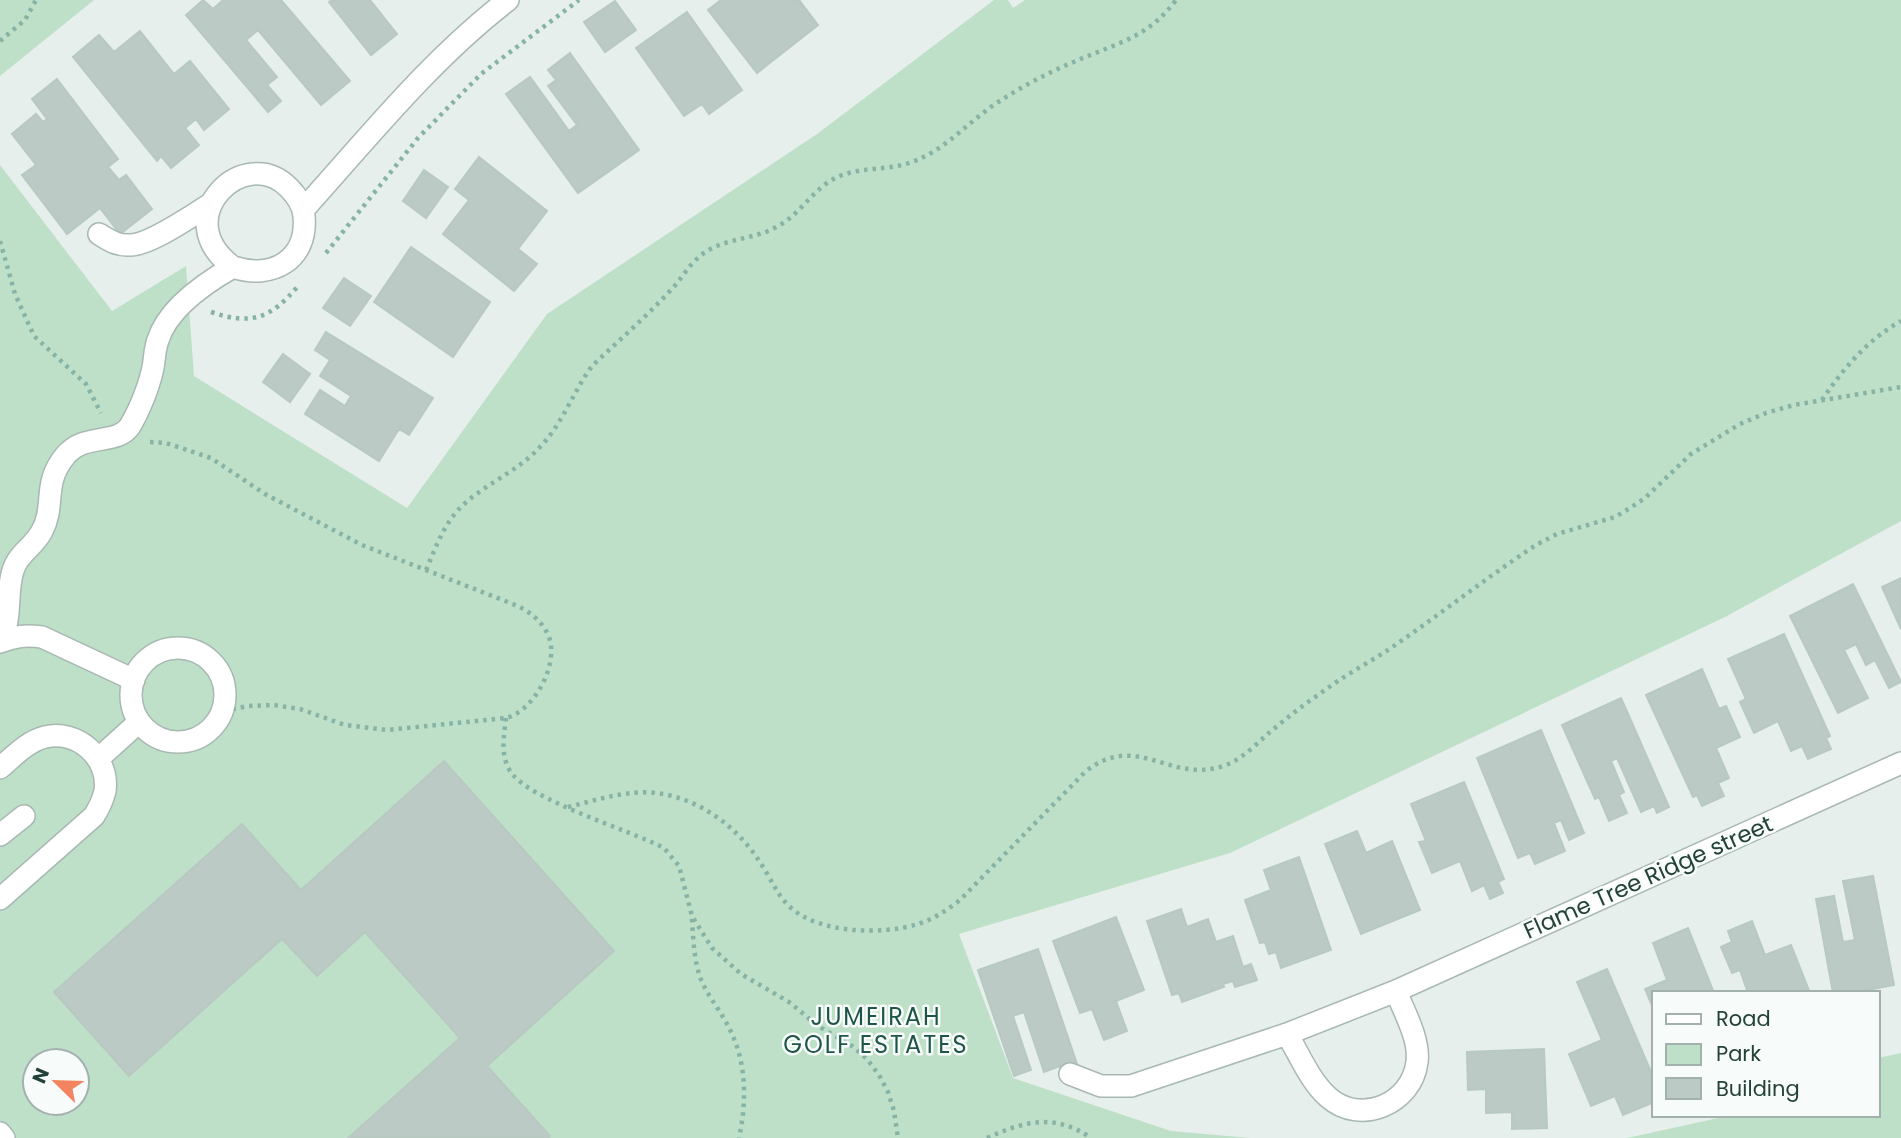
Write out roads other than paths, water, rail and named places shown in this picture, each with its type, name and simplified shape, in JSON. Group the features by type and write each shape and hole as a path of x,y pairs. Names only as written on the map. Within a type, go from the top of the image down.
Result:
{"street":[{"path":"303,210 420,81 458,43 508,0"},
{"path":"99,234 115,244 132,246 165,232 209,205 225,185 239,177 255,174 271,176 297,195 305,226 301,242 293,256 280,266 265,272 248,272 233,267 220,258 211,244 207,228 209,205"},
{"path":"0,642 9,621 10,580 15,565 43,530 50,505 49,489 57,467 66,454 78,444 115,437 129,428 152,374 157,341 169,319 214,278 233,267"},
{"path":"0,642 28,635 42,637 134,680"},
{"path":"180,648 194,651 207,658 217,669 223,682 223,711 215,724 191,741 176,743 162,740 149,733 139,722 132,702 134,680 141,666 165,650 180,648"},
{"path":"98,759 139,722"},
{"path":"0,768 31,743 60,735 75,739 88,747 98,759 106,788 102,803 94,816 0,899"},
{"name":"Flame Tree Ridge street","path":"1070,1074 1101,1086 1131,1086 1287,1034 1396,991 1901,763"},
{"path":"0,835 23,816"},
{"path":"1287,1034 1327,1097 1354,1110 1383,1107 1407,1088 1414,1075 1417,1060 1416,1045 1396,991"},
{"path":"0,1133 4,1138"}],"district":[{"name":"JUMEIRAH GOLF ESTATES","path":"876,1030"}]}
